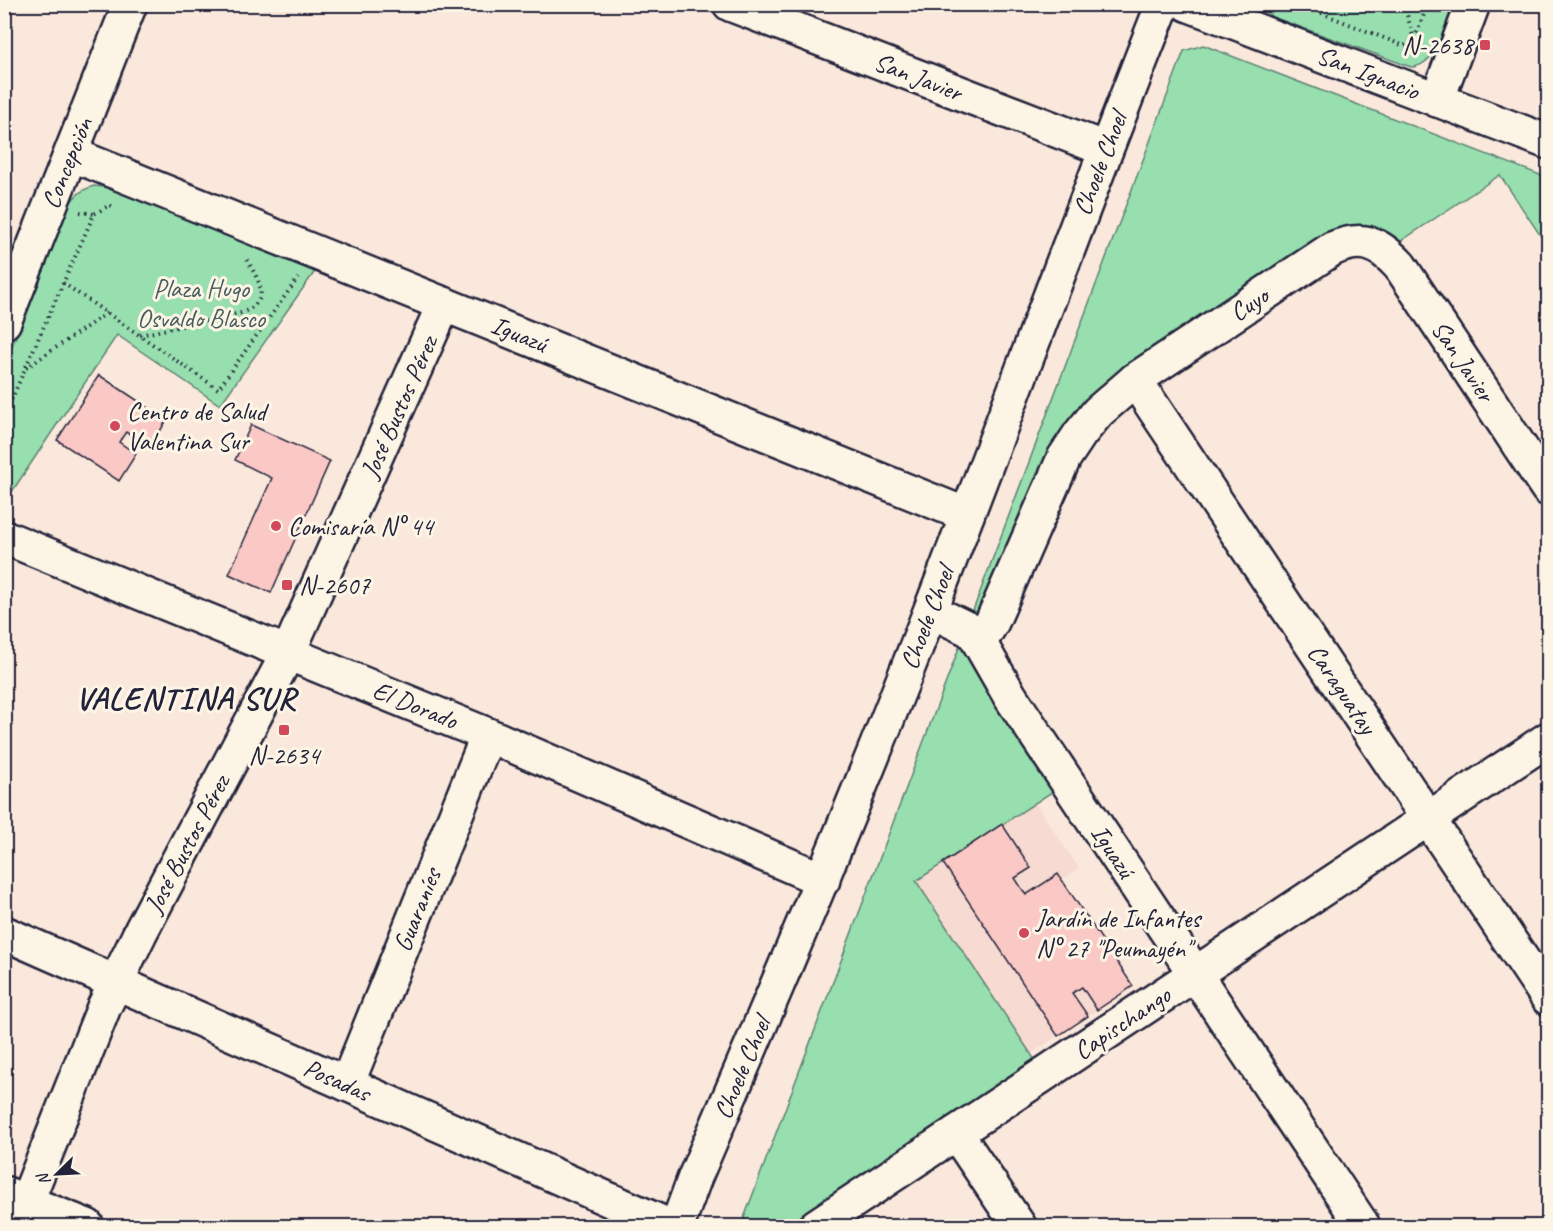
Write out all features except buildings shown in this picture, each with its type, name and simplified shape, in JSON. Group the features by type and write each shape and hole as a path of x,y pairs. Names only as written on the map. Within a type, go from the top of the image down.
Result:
{"street":[{"name":"Concepción","path":"4,322 130,4"},
{"name":"San Javier","path":"730,4 1105,148"},
{"name":"Choele Choel","path":"677,1227 699,1166 823,880 931,611 1105,148 1163,4"},
{"name":"San Ignacio","path":"1187,4 1236,14 1437,100 1548,142"},
{"path":"1437,100 1473,4"},
{"name":"Iguazú","path":"71,154 967,515"},
{"name":"Cuyo","path":"1135,380 1332,249 1355,241 1367,243"},
{"name":"San Javier","path":"1367,243 1379,247 1400,266 1548,489"},
{"name":"José Bustos Pérez","path":"16,1207 116,982 288,653 444,303"},
{"path":"980,642 992,622 1064,458 1098,412 1135,380"},
{"name":"Caraguatay","path":"1135,380 1548,998"},
{"name":"El Dorado","path":"4,537 488,735 823,880"},
{"name":"Iguazú","path":"931,611 970,630 980,642 1010,696 1363,1227"},
{"name":"Guaraníes","path":"347,1084 488,735"},
{"name":"Capischango","path":"816,1227 1548,739"},
{"name":"Posadas","path":"4,933 669,1227"},
{"path":"956,1133 1019,1227"},
{"path":"16,1207 87,1227"}],"path":[{"path":"1299,4 1404,46 1414,40 1428,4"},
{"path":"1404,4 1414,40"},
{"path":"4,416 94,214 110,205 120,209"},
{"path":"139,335 241,313 253,307 260,298 260,286 245,257 256,261"},
{"path":"288,273 308,281"},
{"path":"63,283 218,389 298,277"},
{"path":"25,369 107,313"}],"shaded area":[{"name":"Jardín de Infantes N° 27 \"Peumayén\"","path":"1035,802 1079,868 1062,880 1133,986 1031,1054 916,881"}],"green space":[{"path":"1260,5 1453,5 1434,53 1420,65 1411,67 1272,17"},
{"path":"1203,45 1548,178 1548,247 1500,175 1398,243 1386,233 1373,227 1344,228 1128,368 987,615 1055,790 916,881 1037,1063 787,1226 741,1226 1184,51"},
{"name":"Plaza Hugo Osvaldo Blasco","path":"94,186 113,188 316,270 220,405 117,335 5,502 5,364 66,210 77,195"}],"place":[{"name":"N-2638","path":"1485,45"},
{"name":"Centro de Salud Valentina Sur","path":"115,426"},
{"name":"Comisaría N° 44","path":"276,526"},
{"name":"N-2607","path":"287,585"},
{"name":"N-2634","path":"284,730"},
{"name":"Jardín de Infantes N° 27 \"Peumayén\"","path":"1024,933"}],"district":[{"name":"VALENTINA SUR","path":"186,698"}]}
